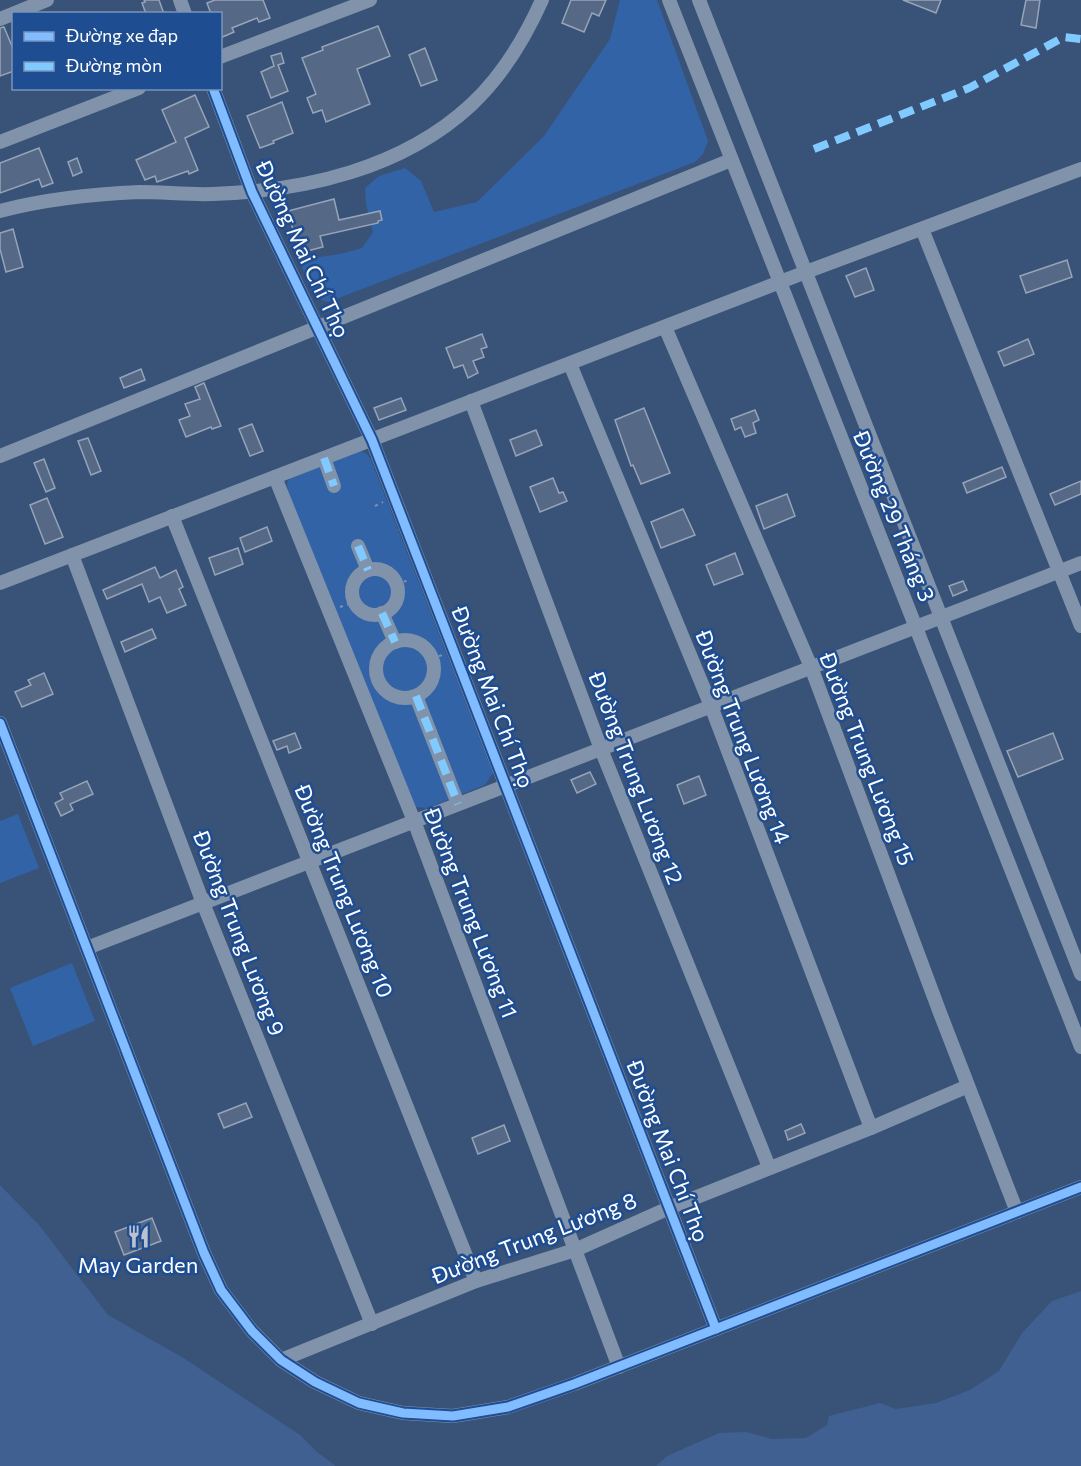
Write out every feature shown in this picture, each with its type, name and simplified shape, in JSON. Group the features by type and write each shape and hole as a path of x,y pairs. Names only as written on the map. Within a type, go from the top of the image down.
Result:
{"street":[{"path":"17,12 47,0"},
{"path":"222,56 370,0"},
{"path":"0,211 54,200 141,192 212,194 252,192 325,180 353,172 400,153 448,123 471,105 502,70 532,22 542,0"},
{"name":"Đường 29 Tháng 3","path":"669,0 1081,1047"},
{"name":"Đường 29 Tháng 3","path":"699,0 1081,974"},
{"path":"0,142 134,90"},
{"name":"Đường Mai Chí Thọ","path":"214,90 252,192 372,440 716,1329"},
{"path":"0,456 731,160"},
{"path":"0,583 806,272 1081,169"},
{"path":"922,229 1081,626"},
{"name":"Đường Trung Lương 15","path":"665,327 811,667 1017,1212"},
{"name":"Đường Trung Lương 14","path":"570,364 711,706 871,1128"},
{"name":"Đường Trung Lương 12","path":"471,401 601,749 769,1167"},
{"path":"324,458 334,486"},
{"name":"Đường Trung Lương 11","path":"275,477 414,821 619,1367"},
{"name":"Đường Trung Lương 10","path":"172,516 476,1281"},
{"path":"358,546 368,570"},
{"name":"Đường Trung Lương 9","path":"72,555 203,903 372,1323"},
{"path":"87,948 1081,562"},
{"path":"377,569 386,572 397,585 396,601 391,609 382,614 364,612 355,602 354,583 368,570 377,569"},
{"path":"382,614 395,642"},
{"path":"411,640 419,643 433,662 432,679 428,686 416,696 407,698 391,694 380,683 377,675 378,659 388,646 395,642 411,640"},
{"path":"416,696 458,804"},
{"path":"0,723 204,1253 221,1290 252,1331 281,1360 315,1382 359,1403 403,1413 453,1416 508,1407 619,1367 1081,1187"},
{"name":"Đường Trung Lương 8","path":"281,1360 476,1281 575,1250 669,1208 871,1128 968,1086"}],"path":[{"path":"397,585 423,573"}],"shaded area":[{"path":"620,0 657,0 708,141 703,154 695,162 328,302 316,296 309,286 300,260 362,248 373,232 366,204 365,188 379,176 405,168 421,181 434,212 477,202 544,136 610,39"},
{"path":"361,451 371,460 493,773 485,785 427,808 415,807 288,493 287,482 293,475"},
{"path":"18,814 39,868 0,883 0,821"},
{"path":"72,963 95,1021 33,1046 10,988"},
{"path":"0,1185 39,1225 108,1315 185,1359 300,1435 336,1466 0,1466"},
{"path":"1081,1291 1081,1466 656,1466 667,1456 719,1433 746,1432 772,1439 806,1438 827,1425 829,1416 880,1403 896,1409 936,1403 970,1390 999,1371 1022,1333 1052,1301"}],"building":[{"path":"144,0 159,0 163,12 145,12 142,3 145,2"},
{"path":"215,0 263,0 270,18 259,22 257,18 232,28 234,32 222,37 222,12 210,12 207,3"},
{"path":"571,0 606,0 599,16 592,13 584,32 562,23"},
{"path":"903,0 941,0 936,13"},
{"path":"1026,0 1040,0 1036,28 1021,25"},
{"path":"378,26 390,56 357,69 370,104 326,122 322,110 313,113 307,98 316,94 302,58 323,50 322,47"},
{"path":"4,27 12,46 12,72 0,76 0,28"},
{"path":"425,48 437,80 421,86 409,55"},
{"path":"281,53 284,63 278,65 288,91 271,98 261,72 274,66 271,56"},
{"path":"195,95 209,127 185,138 198,170 189,174 188,171 157,182 155,176 145,180 136,160 176,142 162,110"},
{"path":"282,102 293,133 260,148 247,116"},
{"path":"39,148 53,183 42,187 39,179 0,193 0,163"},
{"path":"77,158 82,172 73,176 68,162"},
{"path":"334,199 339,220 380,211 382,220 378,223 320,236 323,247 299,253 288,211"},
{"path":"13,229 23,267 6,272 0,249 0,233"},
{"path":"1067,260 1072,277 1026,293 1020,276"},
{"path":"866,268 874,290 855,297 846,276"},
{"path":"482,334 487,347 481,349 484,357 473,361 478,373 468,378 463,365 454,368 446,348"},
{"path":"1028,339 1034,354 1004,366 998,352"},
{"path":"141,369 145,380 124,388 120,378"},
{"path":"204,383 221,426 212,429 211,427 186,437 179,420 190,416 185,404 200,399 195,387"},
{"path":"401,398 406,410 379,420 374,408"},
{"path":"644,408 670,473 641,484 633,465 631,466 615,420"},
{"path":"755,410 759,420 753,423 756,433 745,437 741,427 735,430 731,419"},
{"path":"252,424 263,451 250,456 239,429"},
{"path":"536,430 542,445 516,456 510,440"},
{"path":"88,438 101,471 91,475 78,441"},
{"path":"44,459 55,488 46,492 34,463"},
{"path":"1002,467 1006,477 967,493 963,483"},
{"path":"553,478 559,493 563,492 567,501 540,512 530,487"},
{"path":"1081,481 1081,494 1055,505 1050,494"},
{"path":"787,494 795,516 764,529 756,506"},
{"path":"47,498 63,537 45,544 30,505"},
{"path":"683,509 695,535 661,548 651,522"},
{"path":"267,527 272,541 245,552 240,538"},
{"path":"238,548 243,564 215,575 209,558"},
{"path":"735,553 743,574 714,585 706,565"},
{"path":"155,567 160,578 176,570 183,587 179,589 186,605 167,613 160,597 149,602 142,584 107,599 103,590"},
{"path":"963,581 967,590 953,596 949,586"},
{"path":"152,629 156,638 125,652 121,642"},
{"path":"44,673 53,694 22,707 15,692 31,685 28,680"},
{"path":"295,733 301,748 289,753 287,746 277,750 273,741"},
{"path":"1053,733 1063,759 1018,777 1007,751"},
{"path":"590,772 596,784 577,793 571,780"},
{"path":"699,776 706,795 684,804 677,785"},
{"path":"87,781 93,794 70,804 73,810 61,816 55,803 63,799 60,793"},
{"path":"246,1103 252,1117 224,1128 218,1114"},
{"path":"801,1124 805,1133 788,1140 785,1131"},
{"path":"504,1125 510,1141 478,1154 472,1138"},
{"name":"May Garden","path":"152,1218 161,1241 124,1255 115,1232"}],"marked path":[{"path":"814,149 969,88 1064,37 1081,39"},
{"path":"324,458 334,486"},
{"path":"358,546 368,570"},
{"path":"382,613 395,642"},
{"path":"416,696 458,804"}],"cycle path":[{"path":"214,90 252,192 372,440 716,1329"},
{"path":"0,723 204,1253 221,1290 252,1331 281,1360 315,1382 359,1403 403,1413 453,1416 508,1407 574,1384 1081,1187"}],"place":[{"name":"May Garden","path":"138,1236"}]}
